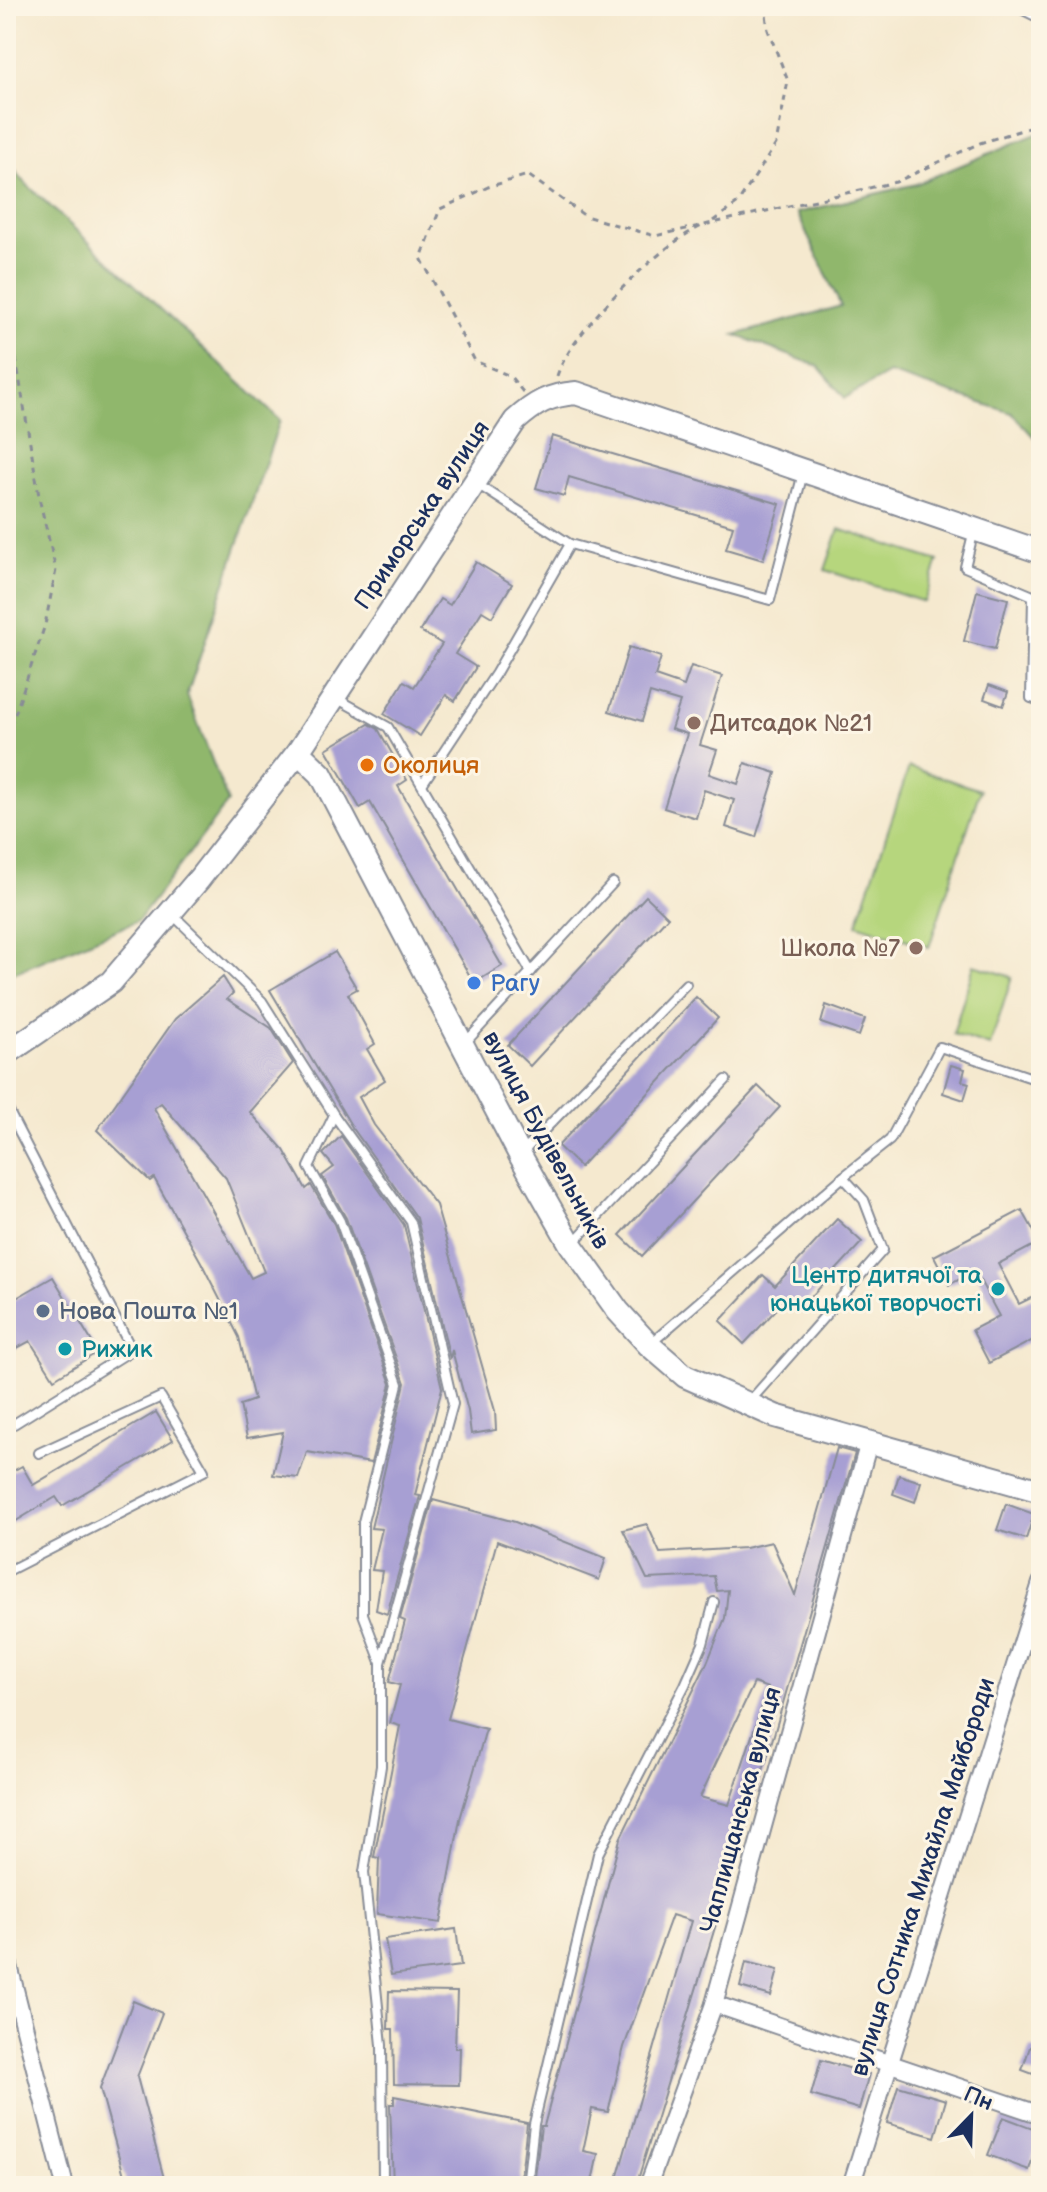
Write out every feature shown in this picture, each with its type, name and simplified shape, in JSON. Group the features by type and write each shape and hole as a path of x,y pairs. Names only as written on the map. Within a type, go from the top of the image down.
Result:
{"street":[{"path":"542,400 576,393 1041,552"},
{"name":"Приморська вулиця","path":"6,1054 111,982 171,913 298,752 515,421 542,400"},
{"name":"вулиця Будівельників","path":"298,752 321,774 465,1044 520,1155 571,1245 609,1300 649,1345 685,1376 747,1405 1041,1491"},
{"name":"Чаплищанська вулиця","path":"648,2186 714,2004 869,1442"},
{"name":"вулиця Сотника Михайла Майбороди","path":"851,2186 1041,1583"},
{"path":"6,1954 65,2186"},
{"path":"714,2004 1041,2115"}],"lane":[{"path":"1015,6 1041,19"},
{"path":"474,482 570,544 770,600 804,471"},
{"path":"974,529 965,567 1033,596 1031,698 1041,701"},
{"path":"423,783 496,673 570,544"},
{"path":"333,696 388,727 531,972"},
{"path":"465,1044 613,883"},
{"path":"171,913 262,1001 334,1115 411,1222 453,1404 381,1663 381,1766 364,1872 382,2045 383,2186"},
{"path":"520,1155 686,984"},
{"path":"649,1345 890,1140 940,1047 1041,1081"},
{"path":"571,1245 726,1080"},
{"path":"6,1106 132,1350 14,1424"},
{"path":"334,1115 309,1167 340,1221 398,1384 363,1522 363,1614 381,1663"},
{"path":"747,1405 883,1250 864,1200 843,1177"},
{"path":"6,1572 204,1471 161,1397 39,1453"},
{"path":"527,2186 534,2124 598,1854 685,1685 703,1644 714,1602"}],"path":[{"path":"765,6 768,30 788,81 776,144 738,203 710,223 682,234 596,316 561,363 542,400 510,376 475,361 421,258 440,209 488,187 528,175 585,216 655,236 710,223 896,182 980,143 1041,124"},
{"path":"6,299 40,502 56,570 45,625 13,720 6,730"}],"green space":[{"path":"1041,132 1041,445 1012,413 889,373 845,398 818,366 735,335 841,306 797,213 916,184"},
{"path":"6,155 20,178 280,420 187,695 228,802 138,921 6,976"},
{"path":"839,529 938,561 924,602 825,570"},
{"path":"909,767 980,790 929,947 857,924"},
{"path":"974,965 1012,977 990,1046 953,1034"}],"building":[{"path":"552,436 780,504 763,560 726,549 733,526 569,477 564,496 536,488"},
{"path":"476,562 512,584 492,617 482,611 455,654 476,667 455,701 446,695 420,736 384,714 404,681 414,687 442,644 420,631 440,599 450,605"},
{"path":"977,591 1008,599 995,649 964,641"},
{"path":"629,647 661,657 655,676 684,686 691,666 722,676 700,745 717,750 709,774 738,784 745,763 776,773 756,837 726,827 734,800 704,790 696,818 664,808 687,734 671,729 680,702 650,693 642,721 609,711"},
{"path":"989,685 1008,692 1003,706 984,699"},
{"path":"369,724 378,729 407,780 398,786 502,966 474,983 370,802 360,808 326,749"},
{"path":"646,896 668,917 530,1066 508,1045"},
{"path":"335,952 357,989 348,994 375,1044 367,1049 385,1080 359,1097 374,1125 436,1205 495,1411 496,1430 471,1434 468,1411 452,1350 450,1359 417,1218 352,1127 270,990"},
{"path":"223,977 233,993 227,999 271,1028 293,1063 250,1112 284,1150 306,1189 311,1185 334,1224 391,1384 371,1463 307,1452 298,1478 273,1475 283,1432 247,1438 240,1405 254,1400 239,1337 201,1262 154,1178 150,1181 97,1130 175,1019","holes":["161,1103 226,1178 264,1272 251,1278 154,1108"]},
{"path":"696,997 718,1018 580,1167 558,1146"},
{"path":"826,1005 865,1019 859,1036 821,1023"},
{"path":"951,1065 965,1069 962,1081 969,1083 964,1100 943,1093"},
{"path":"758,1086 780,1107 642,1256 620,1235"},
{"path":"341,1136 404,1225 442,1388 415,1495 420,1496 387,1614 376,1610 382,1571 372,1570 382,1529 371,1528 405,1383 346,1218 322,1176 334,1167 323,1154"},
{"name":"Центр дитячої та юнацької творчості","path":"1022,1210 1040,1242 998,1264 1019,1304 1041,1293 1041,1336 989,1363 972,1330 999,1316 975,1271 949,1285 934,1256"},
{"path":"837,1219 862,1242 799,1310 787,1298 744,1344 720,1321 763,1275 775,1286"},
{"path":"53,1277 98,1352 54,1379 30,1341 6,1354 6,1304"},
{"path":"156,1412 173,1440 62,1506 56,1497 6,1527 6,1475 22,1466 33,1485"},
{"path":"837,1448 855,1453 775,1731 636,2186 615,2186 691,1921 672,1915 624,2047 608,2112 592,2109 583,2151 598,2154 591,2186 534,2186 541,2126 544,2126 620,1839 707,1663 725,1618 728,1590 717,1591 714,1576 647,1579 623,1530 647,1524 660,1553 745,1548 772,1542 795,1595","holes":["754,1683 768,1688 729,1805 700,1797"]},
{"path":"899,1475 921,1482 915,1502 893,1494"},
{"path":"433,1500 515,1522 606,1558 599,1580 497,1541 448,1719 486,1729 460,1819 441,1923 377,1914 379,1858 374,1857 400,1726 390,1723 400,1685 389,1682 405,1621 400,1619"},
{"path":"1006,1504 1034,1514 1026,1539 997,1530"},
{"path":"456,1929 461,1966 391,1975 385,1939"},
{"path":"746,1962 778,1970 771,1996 740,1987"},
{"path":"389,1991 457,1992 455,2048 460,2048 459,2085 394,2084 393,2029 388,2029"},
{"path":"133,2001 162,2013 137,2077 166,2186 127,2186 100,2088"},
{"path":"1030,2047 1041,2051 1041,2077 1022,2070"},
{"path":"821,2060 869,2074 859,2109 811,2095"},
{"path":"898,2086 946,2100 935,2137 887,2123"},
{"path":"394,2096 527,2123 520,2186 393,2186 390,2104 394,2104"},
{"path":"1003,2117 1041,2131 1029,2170 988,2155"}],"place":[{"name":"Дитсадок №21","path":"694,723"},
{"name":"Околиця","path":"367,765"},
{"name":"Школа №7","path":"916,948"},
{"name":"Рагу","path":"474,983"},
{"name":"Центр дитячої та юнацької творчості","path":"998,1289"},
{"name":"Нова Пошта №1","path":"43,1311"},
{"name":"Рижик","path":"65,1349"}]}
